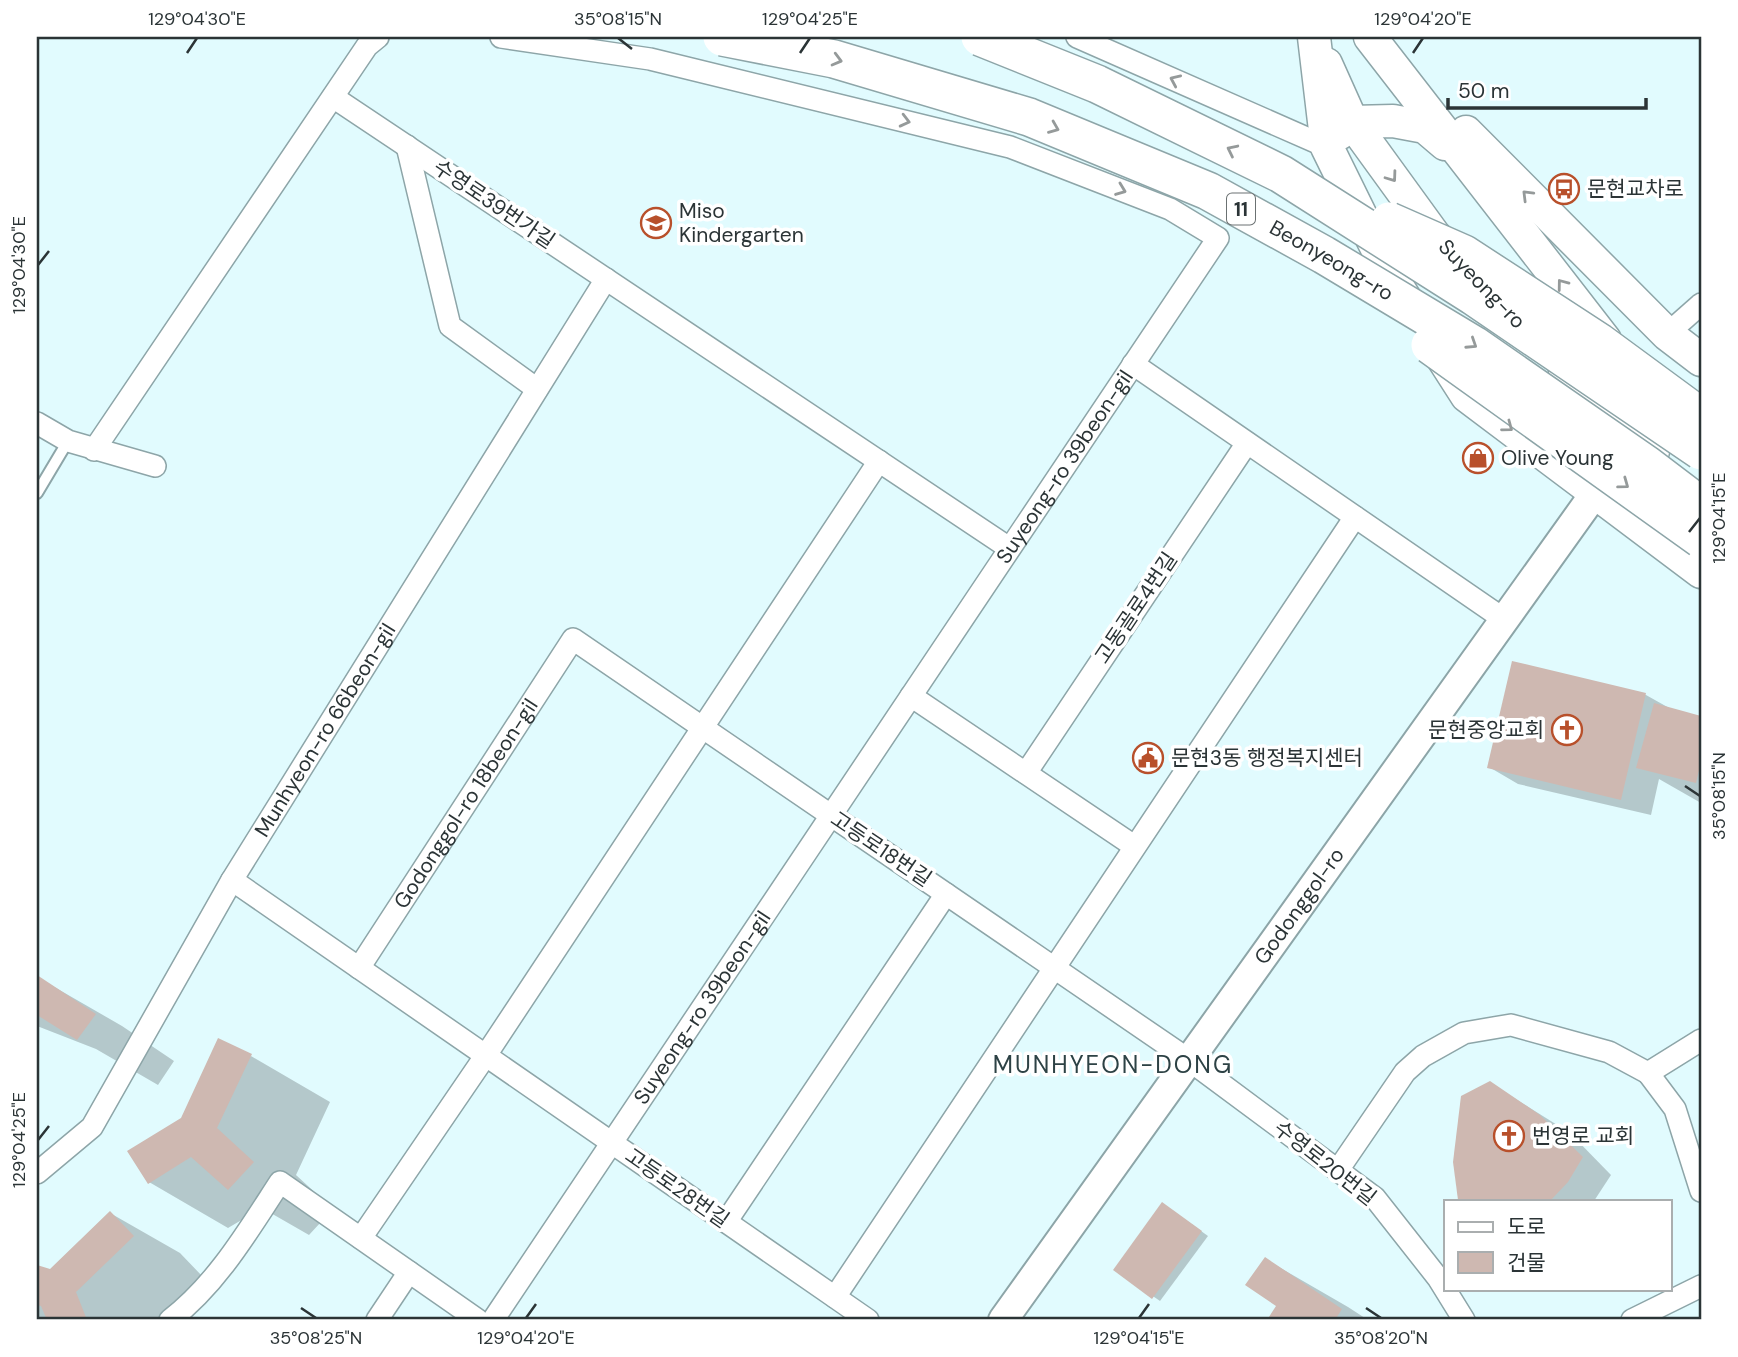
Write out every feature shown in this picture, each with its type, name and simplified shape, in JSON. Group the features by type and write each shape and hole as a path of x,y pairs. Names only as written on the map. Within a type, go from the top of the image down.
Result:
{"highway":[{"name":"Beonyeong-ro","path":"722,37 834,59 1029,117 1208,191 1474,345 1647,465 1701,506"},
{"name":"Beonyeong-ro","path":"980,37 1097,84 1281,174 1473,296 1701,449"},
{"path":"1281,174 1464,254 1599,342 1701,417"},
{"path":"1369,301 1701,539"}],"main road":[{"path":"1315,37 1327,147 1389,273 1467,396 1701,572"},
{"name":"Suyeong-ro","path":"1315,37 1352,122 1434,235 1603,410 1701,491"},
{"path":"1370,37 1658,410 1701,449"},
{"path":"1379,37 1509,177 1667,334 1701,360"},
{"path":"1327,147 1352,122 1393,121 1425,127 1473,170"}],"street":[{"path":"94,450 368,46 378,37"},
{"path":"501,37 650,59 744,81 750,37"},
{"path":"1077,37 1327,147"},
{"name":"Suyeong-ro 39beon-gil","path":"493,1320 1218,238 1170,209 1010,147 744,81"},
{"name":"수영로39번가길","path":"333,97 1009,548"},
{"path":"407,146 450,326 537,389"},
{"name":"Munhyeon-ro 66beon-gil","path":"37,1172 92,1127 232,880 606,279"},
{"path":"1667,334 1701,304"},
{"path":"1133,365 1505,620"},
{"path":"37,423 68,441 155,466"},
{"name":"고동골로4번길","path":"1026,773 1247,443"},
{"path":"361,1238 486,1055 878,461"},
{"name":"Godonggol-ro","path":"1003,1320 1595,493"},
{"path":"835,1297 1355,517"},
{"name":"고등로18번길","path":"573,639 1189,1060"},
{"name":"Godonggol-ro 18beon-gil","path":"359,968 573,639"},
{"path":"911,696 1134,846"},
{"name":"고등로28번길","path":"232,880 868,1320"},
{"path":"726,1222 946,894"},
{"path":"1338,1170 1405,1072 1423,1056 1464,1032 1511,1025 1609,1052 1648,1073 1675,1109 1701,1191"},
{"path":"1648,1073 1701,1040"},
{"name":"수영로20번길","path":"1189,1060 1375,1198 1444,1288"},
{"path":"170,1320 187,1308 234,1253 280,1182 478,1320"},
{"path":"377,1320 409,1272"},
{"path":"1632,1320 1701,1286"},
{"name":"수영로20번길","path":"1445,1290 1464,1320"}],"lane":[{"path":"37,493 68,441"}],"building":[{"name":"문현중앙교회","path":"1512,661 1646,693 1621,800 1487,768"},
{"path":"1654,703 1701,716 1701,762 1696,783 1636,768"},
{"path":"37,975 96,1014 77,1040 37,1015"},
{"path":"218,1038 252,1054 217,1128 254,1162 228,1190 191,1157 148,1184 127,1151 181,1118"},
{"name":"번영로 교회","path":"1490,1081 1540,1115 1583,1157 1568,1182 1551,1200 1458,1200 1453,1162 1461,1096"},
{"path":"1162,1202 1202,1231 1152,1299 1113,1270"},
{"path":"110,1211 134,1236 76,1292 87,1320 47,1320 41,1306 37,1305 37,1265 50,1269"},
{"path":"1265,1257 1342,1309 1335,1320 1267,1320 1276,1306 1245,1285"}],"place":[{"name":"문현교차로","path":"1564,189"},
{"name":"Miso Kindergarten","path":"656,223"},
{"name":"Olive Young","path":"1478,458"},
{"name":"문현중앙교회","path":"1567,730"},
{"name":"문현3동 행정복지센터","path":"1148,758"},
{"name":"번영로 교회","path":"1509,1136"}],"district":[{"name":"MUNHYEON-DONG","path":"1113,1065"}]}
